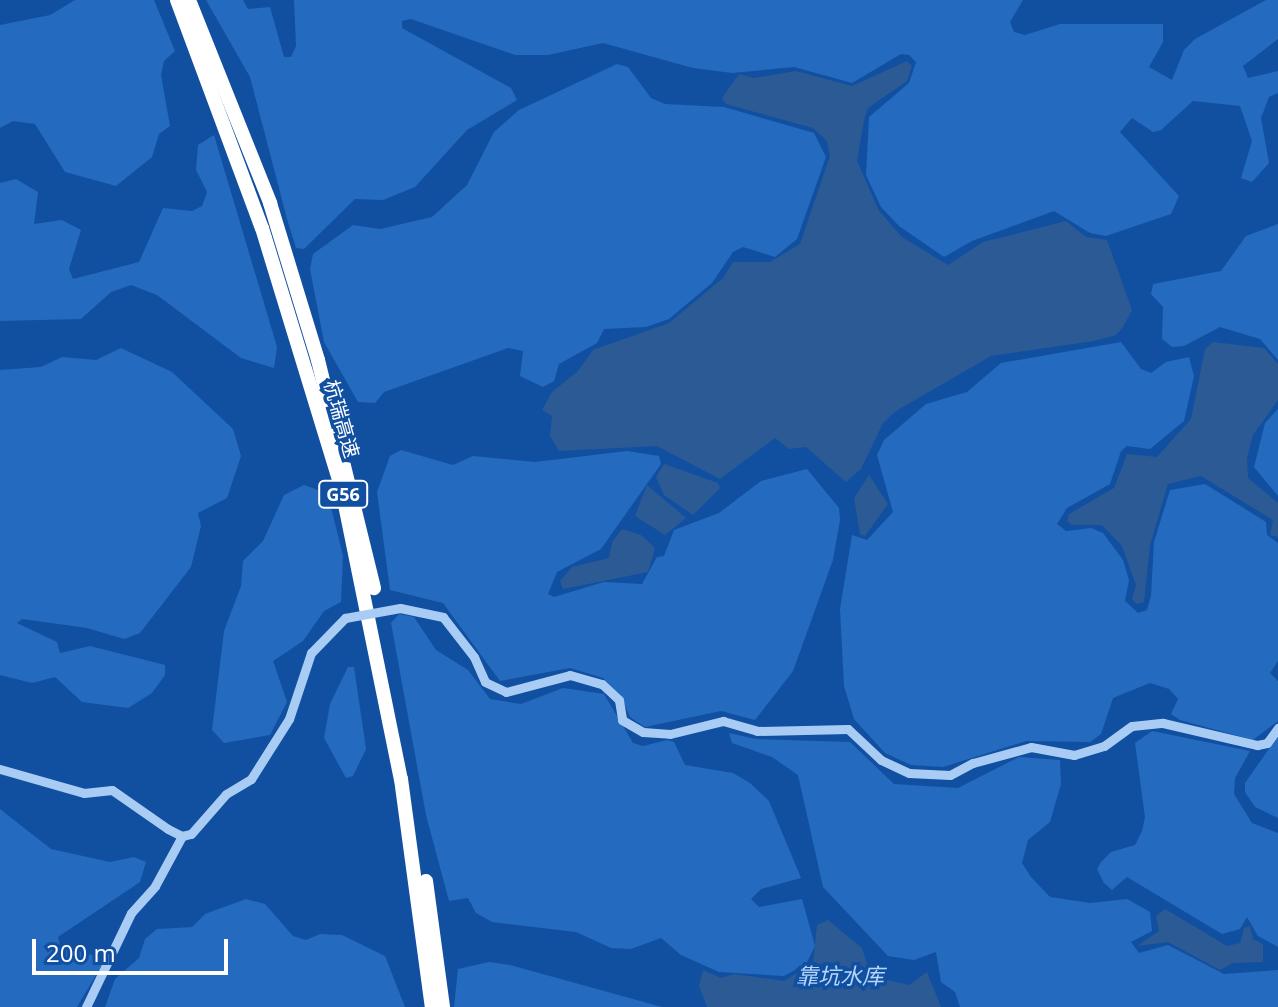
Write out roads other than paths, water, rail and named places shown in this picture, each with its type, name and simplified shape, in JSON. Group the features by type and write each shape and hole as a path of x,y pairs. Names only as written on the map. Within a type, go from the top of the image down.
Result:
{"highway":[{"name":"杭瑞高速","path":"177,0 262,228 342,490 401,779 432,1007"},
{"name":"杭瑞高速","path":"189,0 270,203 356,505 388,653 443,1007"}],"street":[{"path":"86,1007 135,907 155,886 182,836 207,821 226,794 251,779 289,719 311,653 345,618 400,608 443,617 474,657 485,682 506,692 570,675 602,684 619,700 622,720 643,732 670,734 723,721 757,731 848,729 881,760 909,773 950,775 973,763 1031,747 1074,755 1104,746 1132,726 1147,724 1163,723 1257,745 1267,743 1278,728"},
{"path":"0,769 84,793 112,790 182,836"}],"water":[{"path":"907,61 912,66 907,81 868,108 864,120 857,161 879,211 902,237 948,265 983,242 1066,221 1086,237 1107,240 1132,310 1116,335 991,356 896,411 883,423 861,469 846,482 806,447 789,449 775,438 720,479 657,446 559,451 550,436 552,416 542,410 552,392 578,371 593,350 669,323 723,278 733,262 770,262 800,244 830,156 827,141 813,128 726,104 722,98 739,74 754,78 796,71 852,86"},
{"path":"1213,342 1264,348 1278,364 1278,400 1253,435 1247,458 1248,478 1278,503 1278,537 1270,535 1273,520 1201,476 1168,484 1150,545 1144,602 1137,604 1132,599 1136,585 1122,546 1102,525 1072,525 1067,521 1069,514 1114,488 1127,454 1157,457 1191,419 1205,349"},
{"path":"664,464 718,483 720,488 693,515 664,495 656,477"},
{"path":"869,475 888,504 865,536 860,534 854,498"},
{"path":"647,485 686,518 665,535 635,516"},
{"path":"622,529 641,535 655,548 648,572 563,589 560,581 572,567 609,558 612,542"},
{"path":"1165,909 1227,946 1240,943 1244,928 1250,926 1253,939 1263,944 1263,962 1233,963 1220,970 1168,942 1137,946 1159,931 1156,916"},
{"name":"靠坑水库","path":"828,920 862,948 868,967 883,979 909,985 927,972 941,1007 707,1007 699,986 703,970 721,978 735,974 784,981 813,963 817,925"}]}
